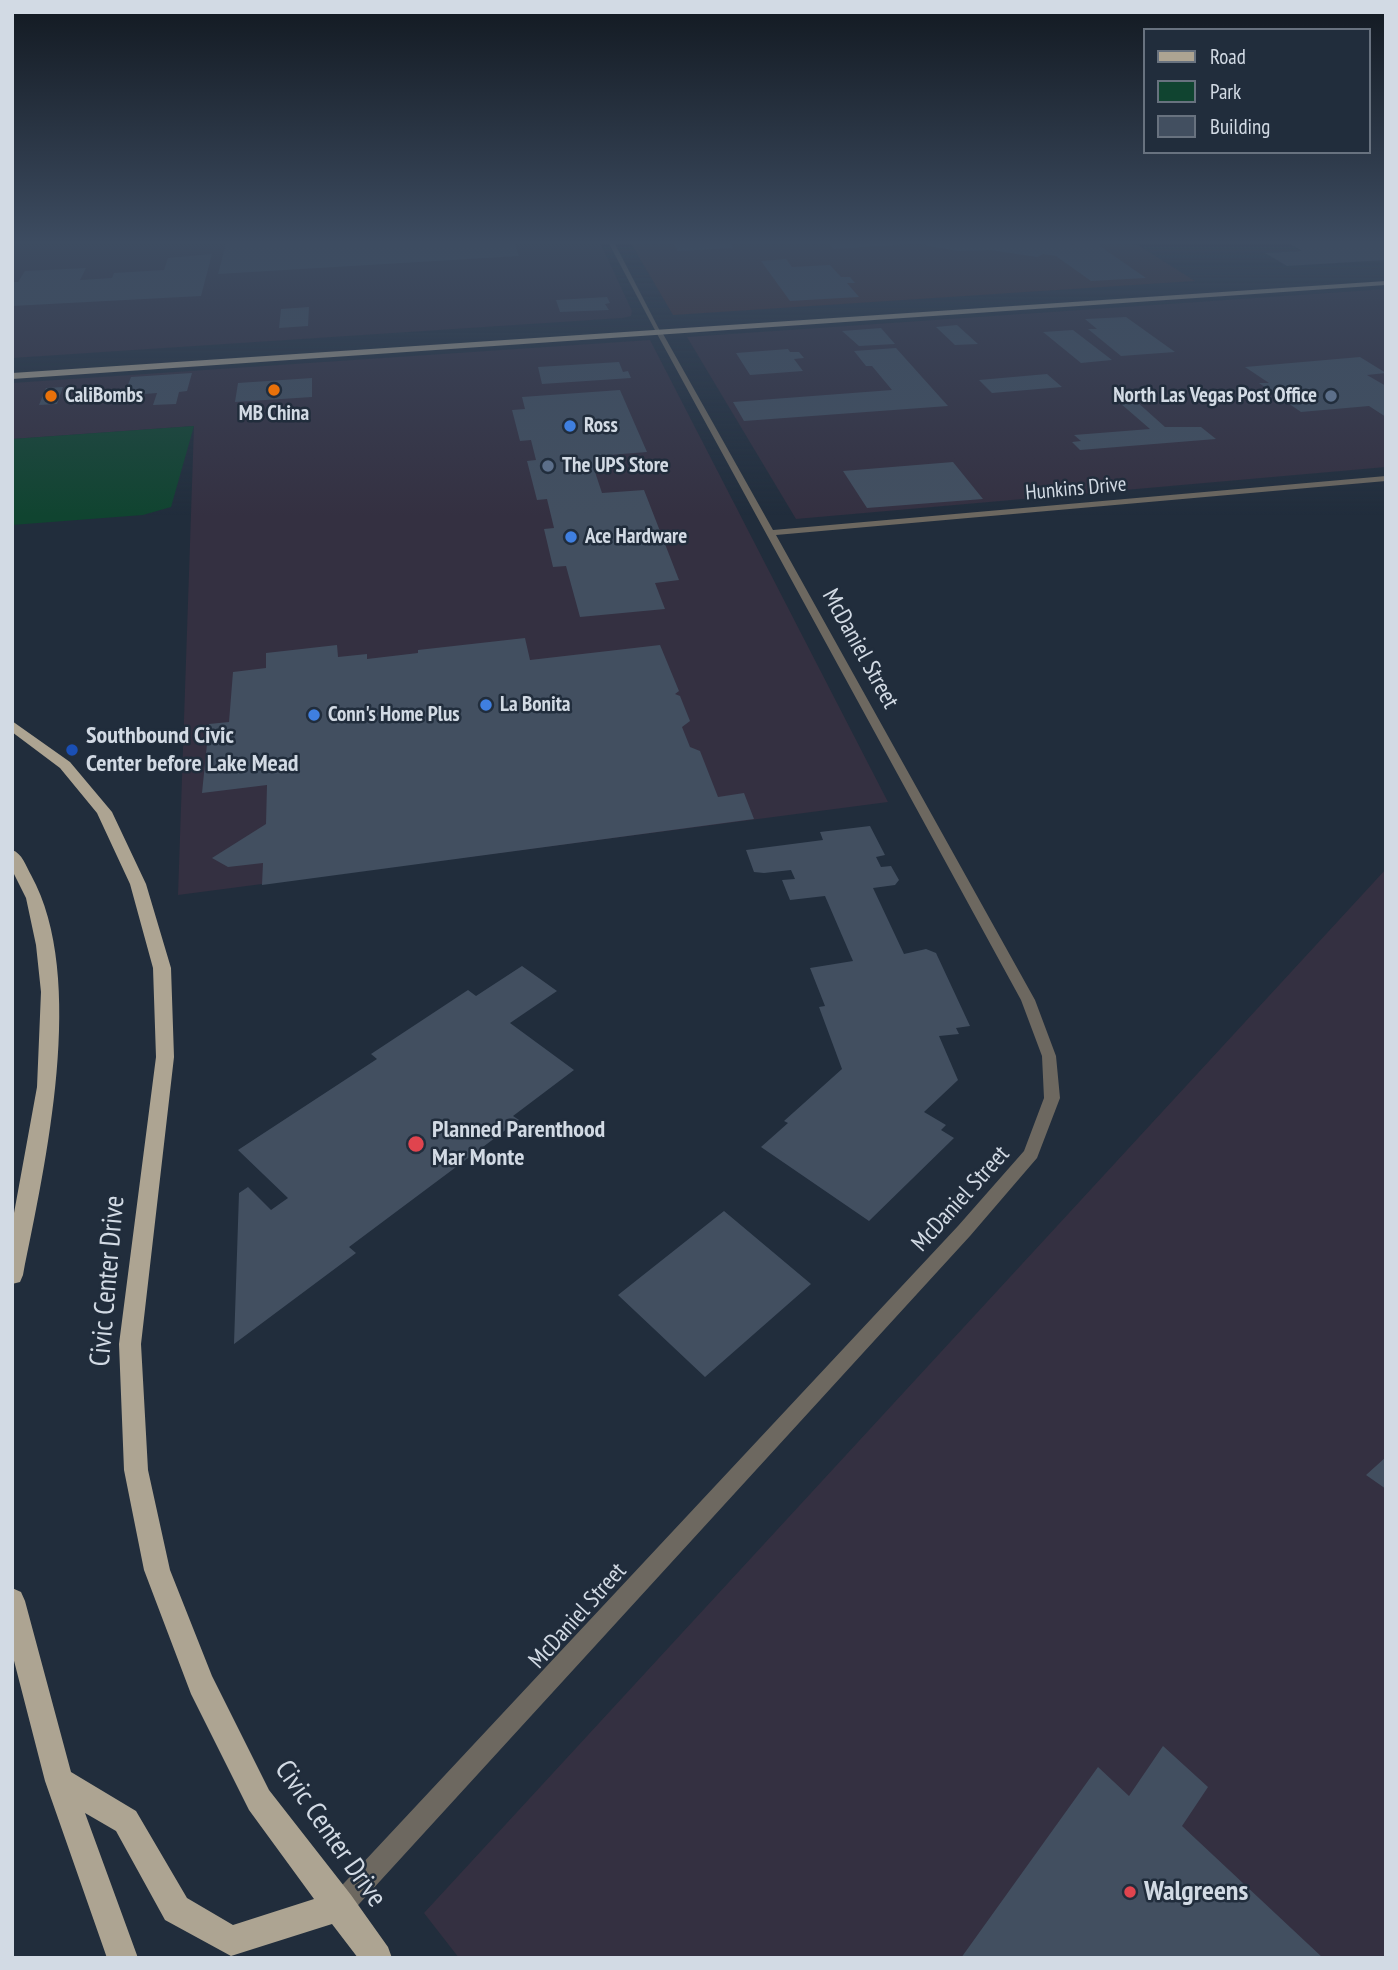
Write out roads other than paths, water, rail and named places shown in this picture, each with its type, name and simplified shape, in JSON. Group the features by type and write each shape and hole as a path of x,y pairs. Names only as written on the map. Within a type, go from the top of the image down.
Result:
{"main road":[{"path":"12,376 219,362 563,332"},
{"path":"219,362 221,351"},
{"name":"Civic Center Drive","path":"12,725 65,765 104,812 138,884 162,968 165,1057 130,1344 136,1470 157,1570 201,1684 259,1800 377,1958"},
{"path":"12,855 33,896 48,962 52,1035 41,1133 12,1275"},
{"path":"12,1601 59,1781 123,1958"},
{"path":"59,1781 125,1821 176,1909 231,1941 340,1906"}],"street":[{"name":"McDaniel Street","path":"340,1906 964,1231 1031,1154 1052,1098 1049,1056 1028,1000 658,332"},
{"name":"Hunkins Drive","path":"770,533 1386,478"}],"place":[{"name":"MB China","path":"274,390"},
{"name":"CaliBombs","path":"51,396"},
{"name":"North Las Vegas Post Office","path":"1331,396"},
{"name":"Ross","path":"570,426"},
{"name":"The UPS Store","path":"548,466"},
{"name":"Ace Hardware","path":"571,537"},
{"name":"La Bonita","path":"486,705"},
{"name":"Conn's Home Plus","path":"314,715"},
{"name":"Southbound Civic Center before Lake Mead","path":"72,750"},
{"name":"Planned Parenthood Mar Monte","path":"416,1144"},
{"name":"Walgreens","path":"1130,1892"}]}
